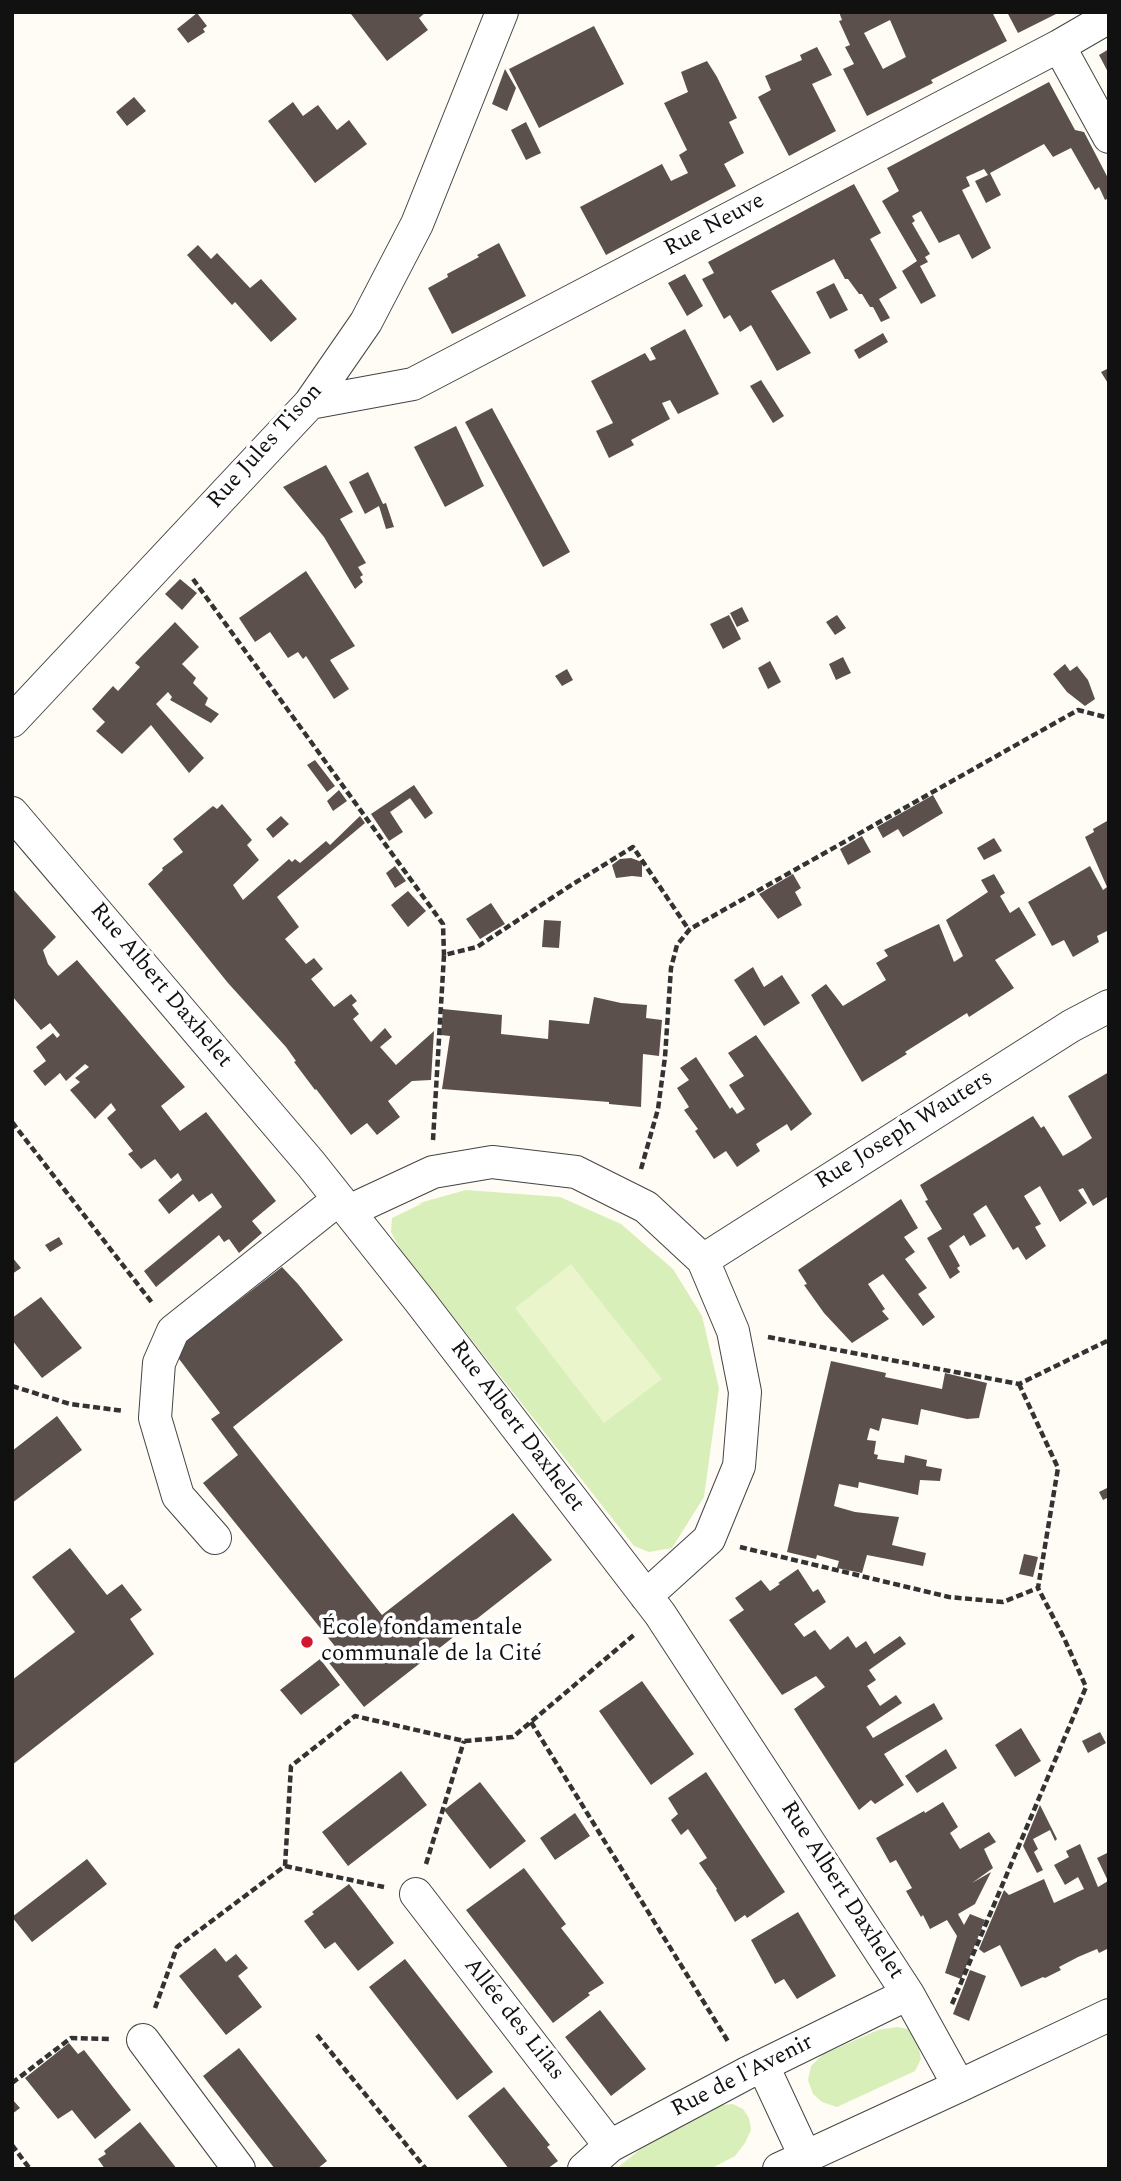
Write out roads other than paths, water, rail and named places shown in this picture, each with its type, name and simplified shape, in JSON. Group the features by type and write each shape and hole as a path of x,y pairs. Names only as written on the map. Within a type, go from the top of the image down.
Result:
{"street":[{"name":"Rue Jules Tison","path":"16,704 172,549 310,403 366,322 417,224 502,12"},
{"name":"Rue Neuve","path":"310,403 413,384 1059,46 1109,17"},
{"path":"1059,46 1109,137"},
{"name":"Rue Albert Daxhelet","path":"12,813 311,1164 653,1605 908,1994 959,2087"},
{"name":"Rue Joseph Wauters","path":"703,1260 1071,1026 1109,1006"},
{"path":"215,1538 178,1496 155,1418 159,1363 173,1331 344,1205 433,1172 492,1161 576,1172 646,1207 703,1260 733,1331 745,1392 739,1466 709,1539 653,1605"},
{"name":"Allée des Lilas","path":"416,1894 610,2146"},
{"name":"Rue de l'Avenir","path":"584,2169 610,2146 908,1994"},
{"path":"755,2070 792,2163 1109,2015"},
{"path":"143,2040 239,2169"}],"place":[{"name":"École fondamentale communale de la Cité","path":"307,1642"}]}
